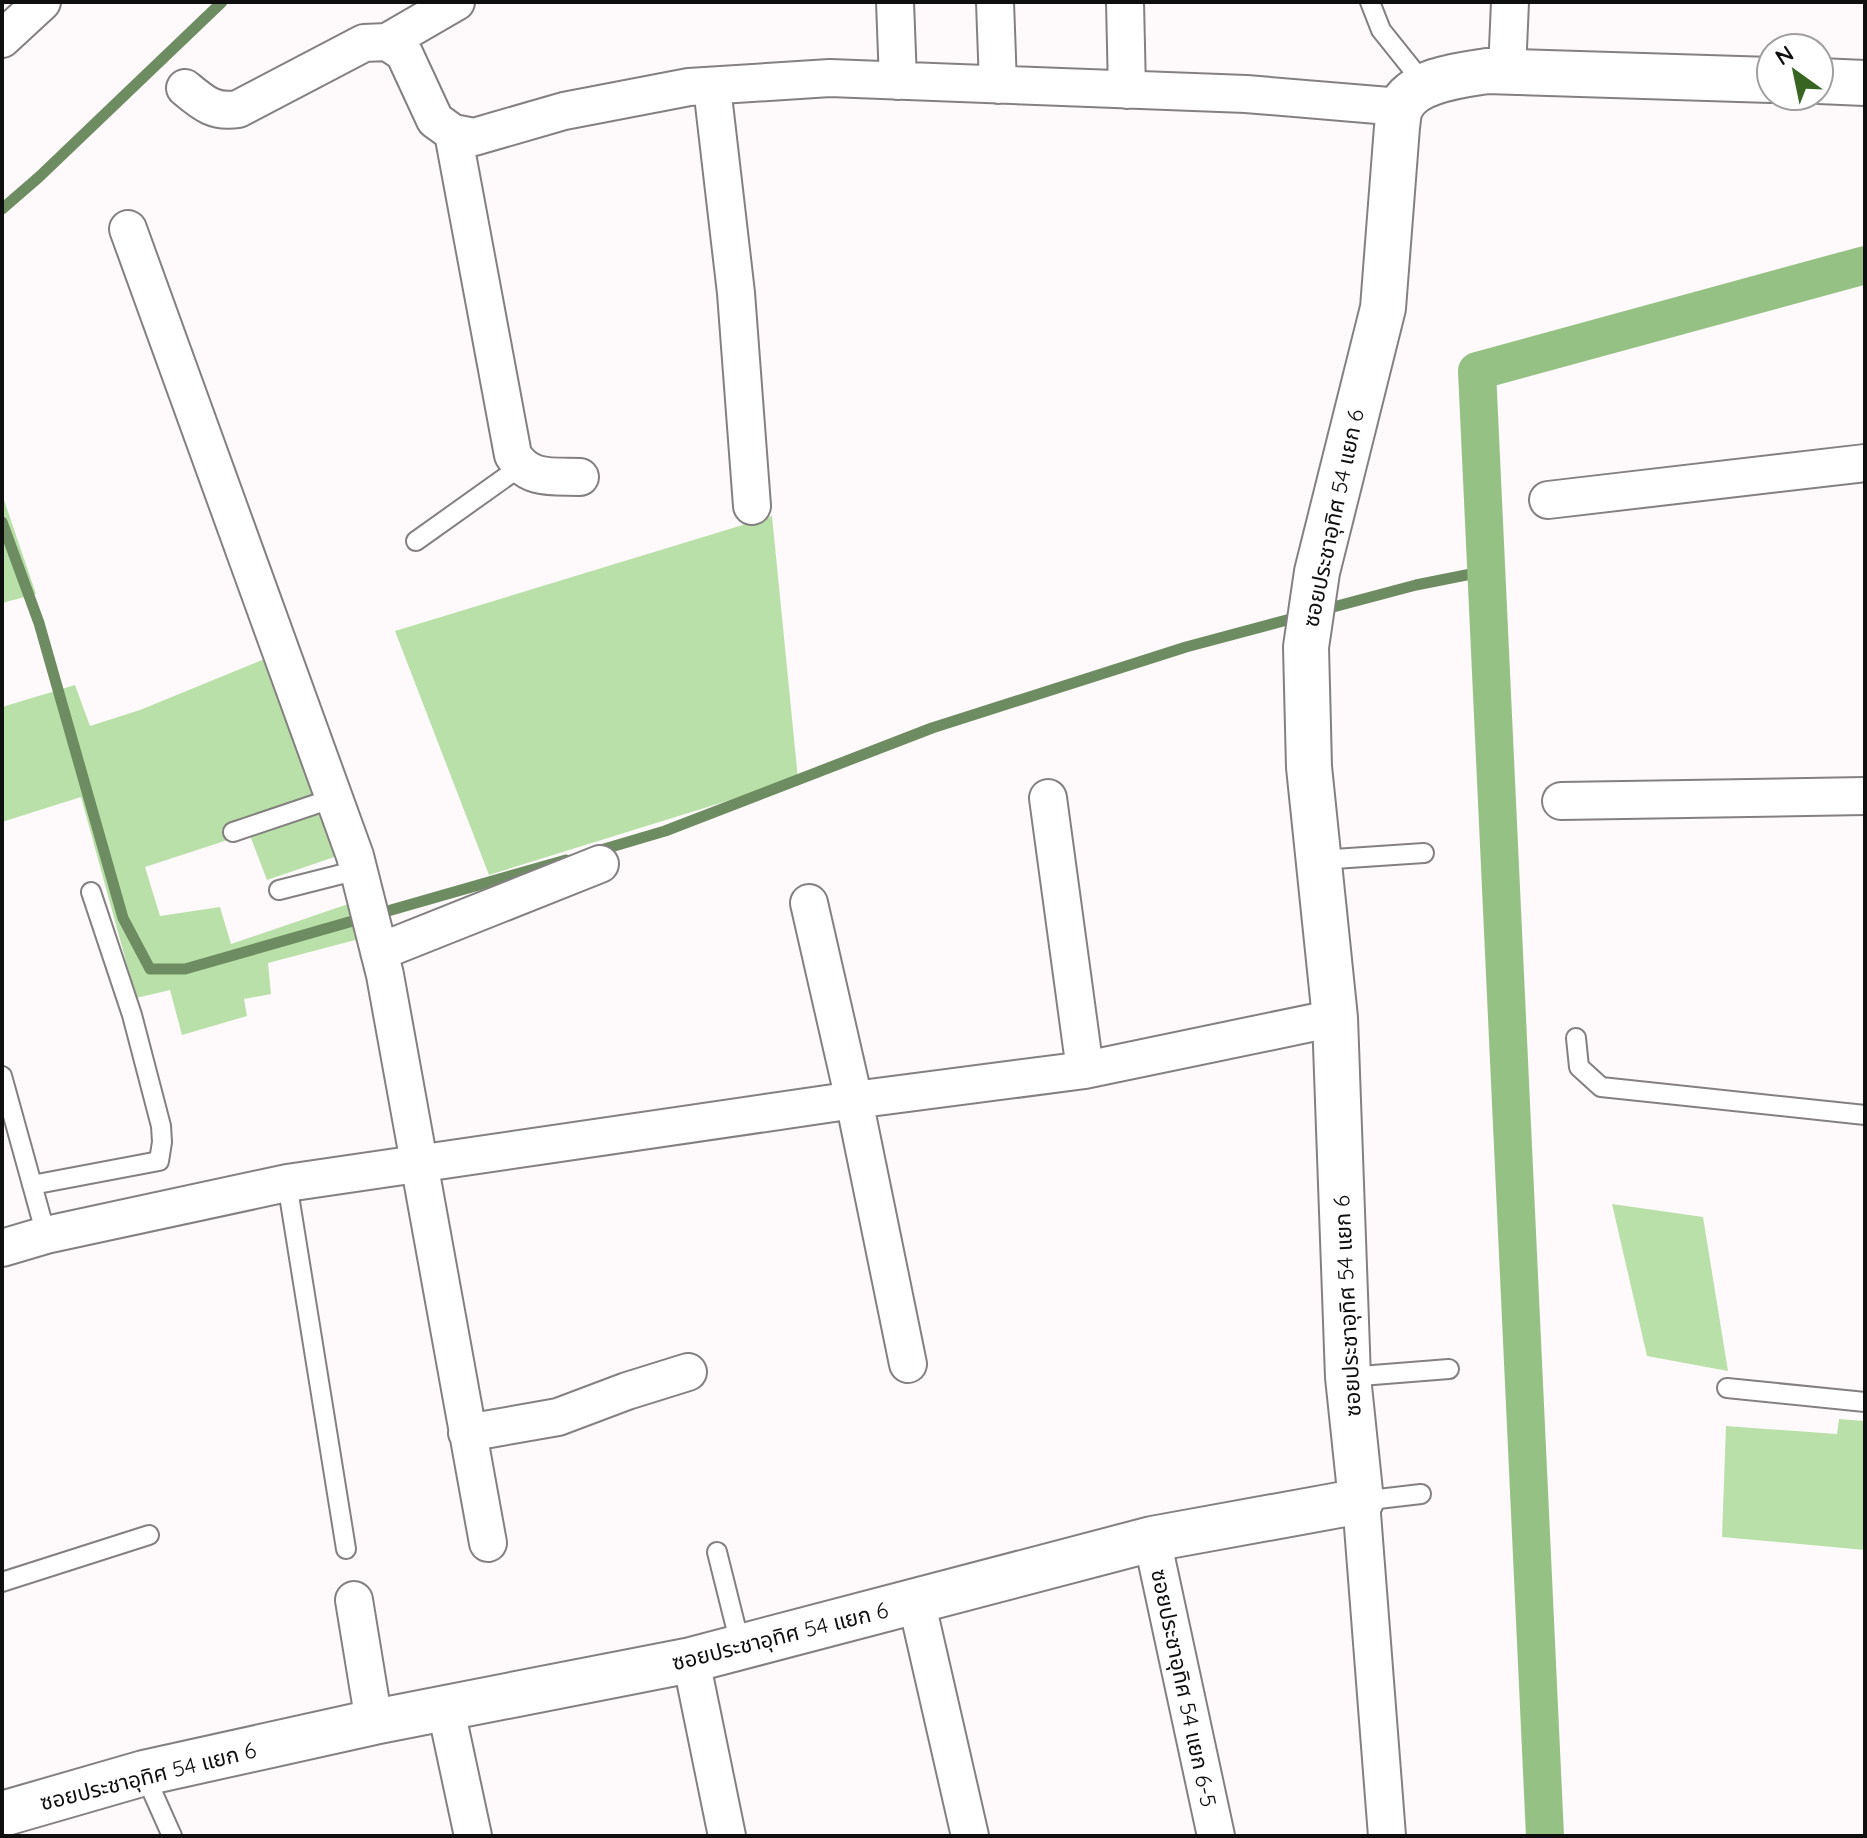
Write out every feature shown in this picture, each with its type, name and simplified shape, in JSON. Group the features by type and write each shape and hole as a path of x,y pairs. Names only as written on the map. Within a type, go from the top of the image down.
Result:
{"street":[{"path":"2,39 42,2"},
{"path":"185,88 208,107 223,112 238,109 364,43 387,42 456,2"},
{"path":"895,2 898,81"},
{"path":"995,2 998,85"},
{"path":"1125,2 1127,90"},
{"path":"1507,71 1510,2"},
{"path":"387,42 404,53 435,120 453,133 474,137 564,111 689,87 830,78 1246,94 1413,96 1443,78 1487,71 1755,79"},
{"path":"1835,82 1865,83"},
{"path":"712,87 736,293 752,506"},
{"name":"ซอยประชาอุทิศ 54 แยก 6","path":"2,1814 144,1773 374,1722 691,1660 1152,1539 1361,1501 1348,1377 1335,1018 1309,767 1306,647 1317,572 1383,308 1397,127 1413,96"},
{"path":"453,133 513,455 520,467 531,474 580,477"},
{"path":"128,229 361,880 377,945 420,1164 488,1543"},
{"path":"1548,500 1865,463"},
{"path":"1561,801 1865,796"},
{"path":"1048,798 1085,1070"},
{"path":"377,945 600,864"},
{"path":"809,903 854,1100 908,1364"},
{"path":"2,1248 46,1235 287,1183 854,1100 1085,1070 1335,1018"},
{"path":"467,1433 558,1417 688,1372"},
{"path":"1361,1501 1387,1836"},
{"name":"ซอยประชาอุทิศ 54 แยก 6-5","path":"1152,1539 1216,1836"},
{"path":"354,1600 374,1722"},
{"path":"916,1600 970,1836"},
{"path":"691,1660 727,1836"},
{"path":"446,1710 473,1836"}],"lane":[{"path":"1370,2 1413,96"},
{"path":"416,541 520,467"},
{"path":"233,832 334,798"},
{"path":"1319,860 1424,853"},
{"path":"279,890 361,880"},
{"path":"32,1185 159,1161 161,1126 132,1015 91,892"},
{"path":"1576,1038 1579,1067 1601,1087 1865,1115"},
{"path":"2,1076 46,1235"},
{"path":"287,1183 346,1549"},
{"path":"1348,1377 1449,1369"},
{"path":"1727,1388 1865,1402"},
{"path":"1361,1501 1421,1494"},
{"path":"2,1582 149,1535"},
{"path":"717,1552 741,1648"},
{"path":"144,1773 172,1836"}],"green space":[{"path":"2,494 36,594 2,603"},
{"path":"772,516 798,779 489,875 395,631"},
{"path":"272,656 346,853 267,880 249,833 145,867 160,916 220,907 231,944 354,902 363,938 268,963 271,994 244,999 247,1016 182,1035 170,990 136,998 81,797 2,822 2,707 75,685 90,726 140,710"},
{"path":"1612,1204 1703,1217 1728,1371 1647,1356"},
{"path":"1839,1419 1865,1421 1865,1550 1722,1537 1726,1426 1837,1434"}],"waterway":[{"path":"2,209 222,2"},
{"path":"1545,1836 1477,371 1865,265"},
{"path":"2,522 39,623 123,918 150,969 185,969 566,860"},
{"path":"1322,610 1416,585 1486,571"},
{"path":"594,852 665,831 932,728 1186,647 1302,616"}]}
